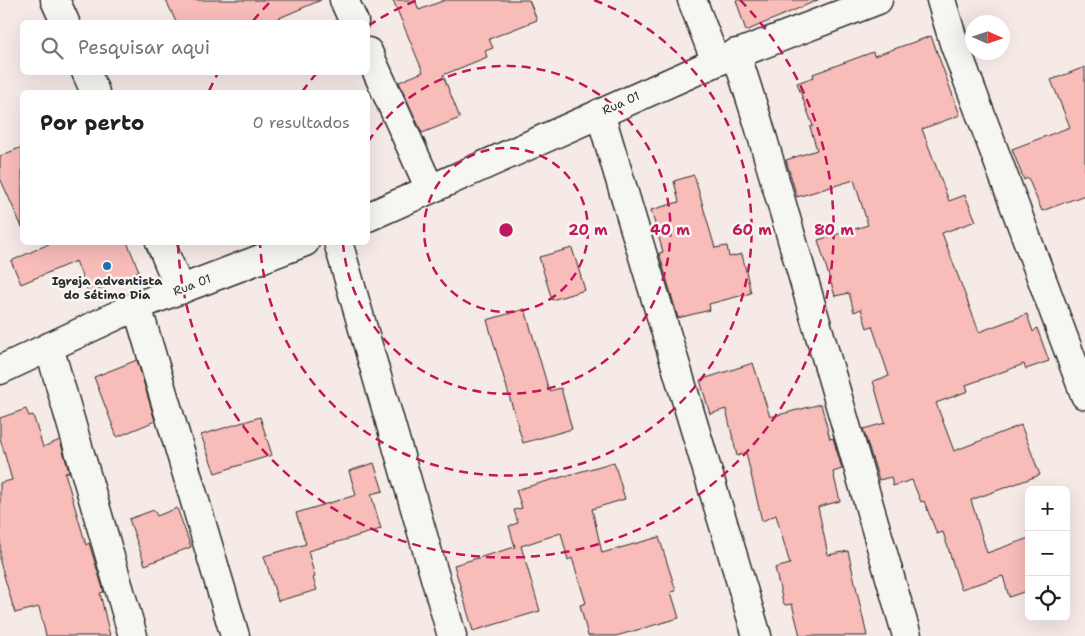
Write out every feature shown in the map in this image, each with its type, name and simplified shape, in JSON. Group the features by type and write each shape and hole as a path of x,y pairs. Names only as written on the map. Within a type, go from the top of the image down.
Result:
{"street":[{"path":"55,0 64,20"},
{"path":"344,0 353,20"},
{"path":"692,0 726,58 907,636"},
{"name":"Rua 01","path":"370,216 726,58 878,0"},
{"path":"941,0 957,52 1085,395"},
{"path":"370,56 430,190"},
{"path":"87,75 94,90"},
{"path":"600,113 757,636"},
{"path":"161,245 180,290"},
{"name":"Rua 01","path":"0,370 137,306 297,245"},
{"path":"339,245 452,636"},
{"path":"137,306 235,636"},
{"path":"49,347 133,636"}],"building":[{"path":"166,0 321,0 275,20 175,20"},
{"path":"393,0 415,0 419,10 445,0 529,0 537,20 489,39 493,48 485,51 487,57 443,75 460,118 422,133 399,82 423,72"},
{"path":"736,0 818,0 746,31"},
{"path":"931,36 960,115 922,129 949,201 965,195 976,221 942,233 979,332 1027,314 1033,332 1037,328 1049,361 1026,369 1024,364 966,385 968,391 936,403 954,451 1021,425 1040,475 971,500 987,553 1025,539 1025,591 1009,597 1003,576 961,589 943,532 937,534 924,501 921,502 912,480 893,486 891,477 879,480 863,429 885,423 873,381 889,376 872,326 867,328 861,309 854,312 849,293 835,296 818,240 868,225 854,180 797,197 786,160 817,150 810,127 813,126 797,83 814,77 813,74 873,52 874,56"},
{"path":"1085,67 1085,195 1042,211 1028,178 1024,180 1012,149 1070,127 1051,80"},
{"path":"20,148 20,223 0,178 0,156"},
{"path":"694,175 715,248 727,246 729,257 742,254 751,293 709,304 710,310 678,318 659,253 663,252 651,210 679,202 674,181"},
{"name":"Igreja adventista do Sétimo Dia","path":"46,245 128,245 139,271 89,294 76,261 21,284 11,261"},
{"path":"572,248 585,290 552,300 539,257"},
{"path":"525,309 549,391 561,388 572,429 523,443 487,320"},
{"path":"137,360 155,421 117,437 94,377"},
{"path":"753,363 770,417 821,404 830,439 833,438 842,469 833,472 840,501 818,507 828,555 848,551 867,636 800,636 792,604 785,605 783,602 775,568 790,564 776,515 762,521 746,453 737,456 726,409 710,414 700,380"},
{"path":"26,409 29,416 33,415 43,447 60,440 69,472 65,473 86,545 89,543 104,592 100,593 110,636 46,636 39,607 15,613 0,562 0,483 12,480 0,438 0,418"},
{"path":"260,417 272,455 215,473 201,435"},
{"path":"614,462 625,499 592,509 602,553 659,537 676,591 671,592 679,618 616,636 588,636 580,605 586,603 572,558 568,560 561,533 521,546 540,611 473,631 454,565 515,547 509,526 518,523 514,510 522,508 516,490"},
{"path":"374,463 383,491 371,494 381,529 308,551 317,590 278,601 264,556 306,544 296,513 356,495 349,471"},
{"path":"177,508 191,547 145,565 129,519 154,510 157,516"}],"place":[{"name":"Igreja adventista do Sétimo Dia","path":"107,266"}]}
